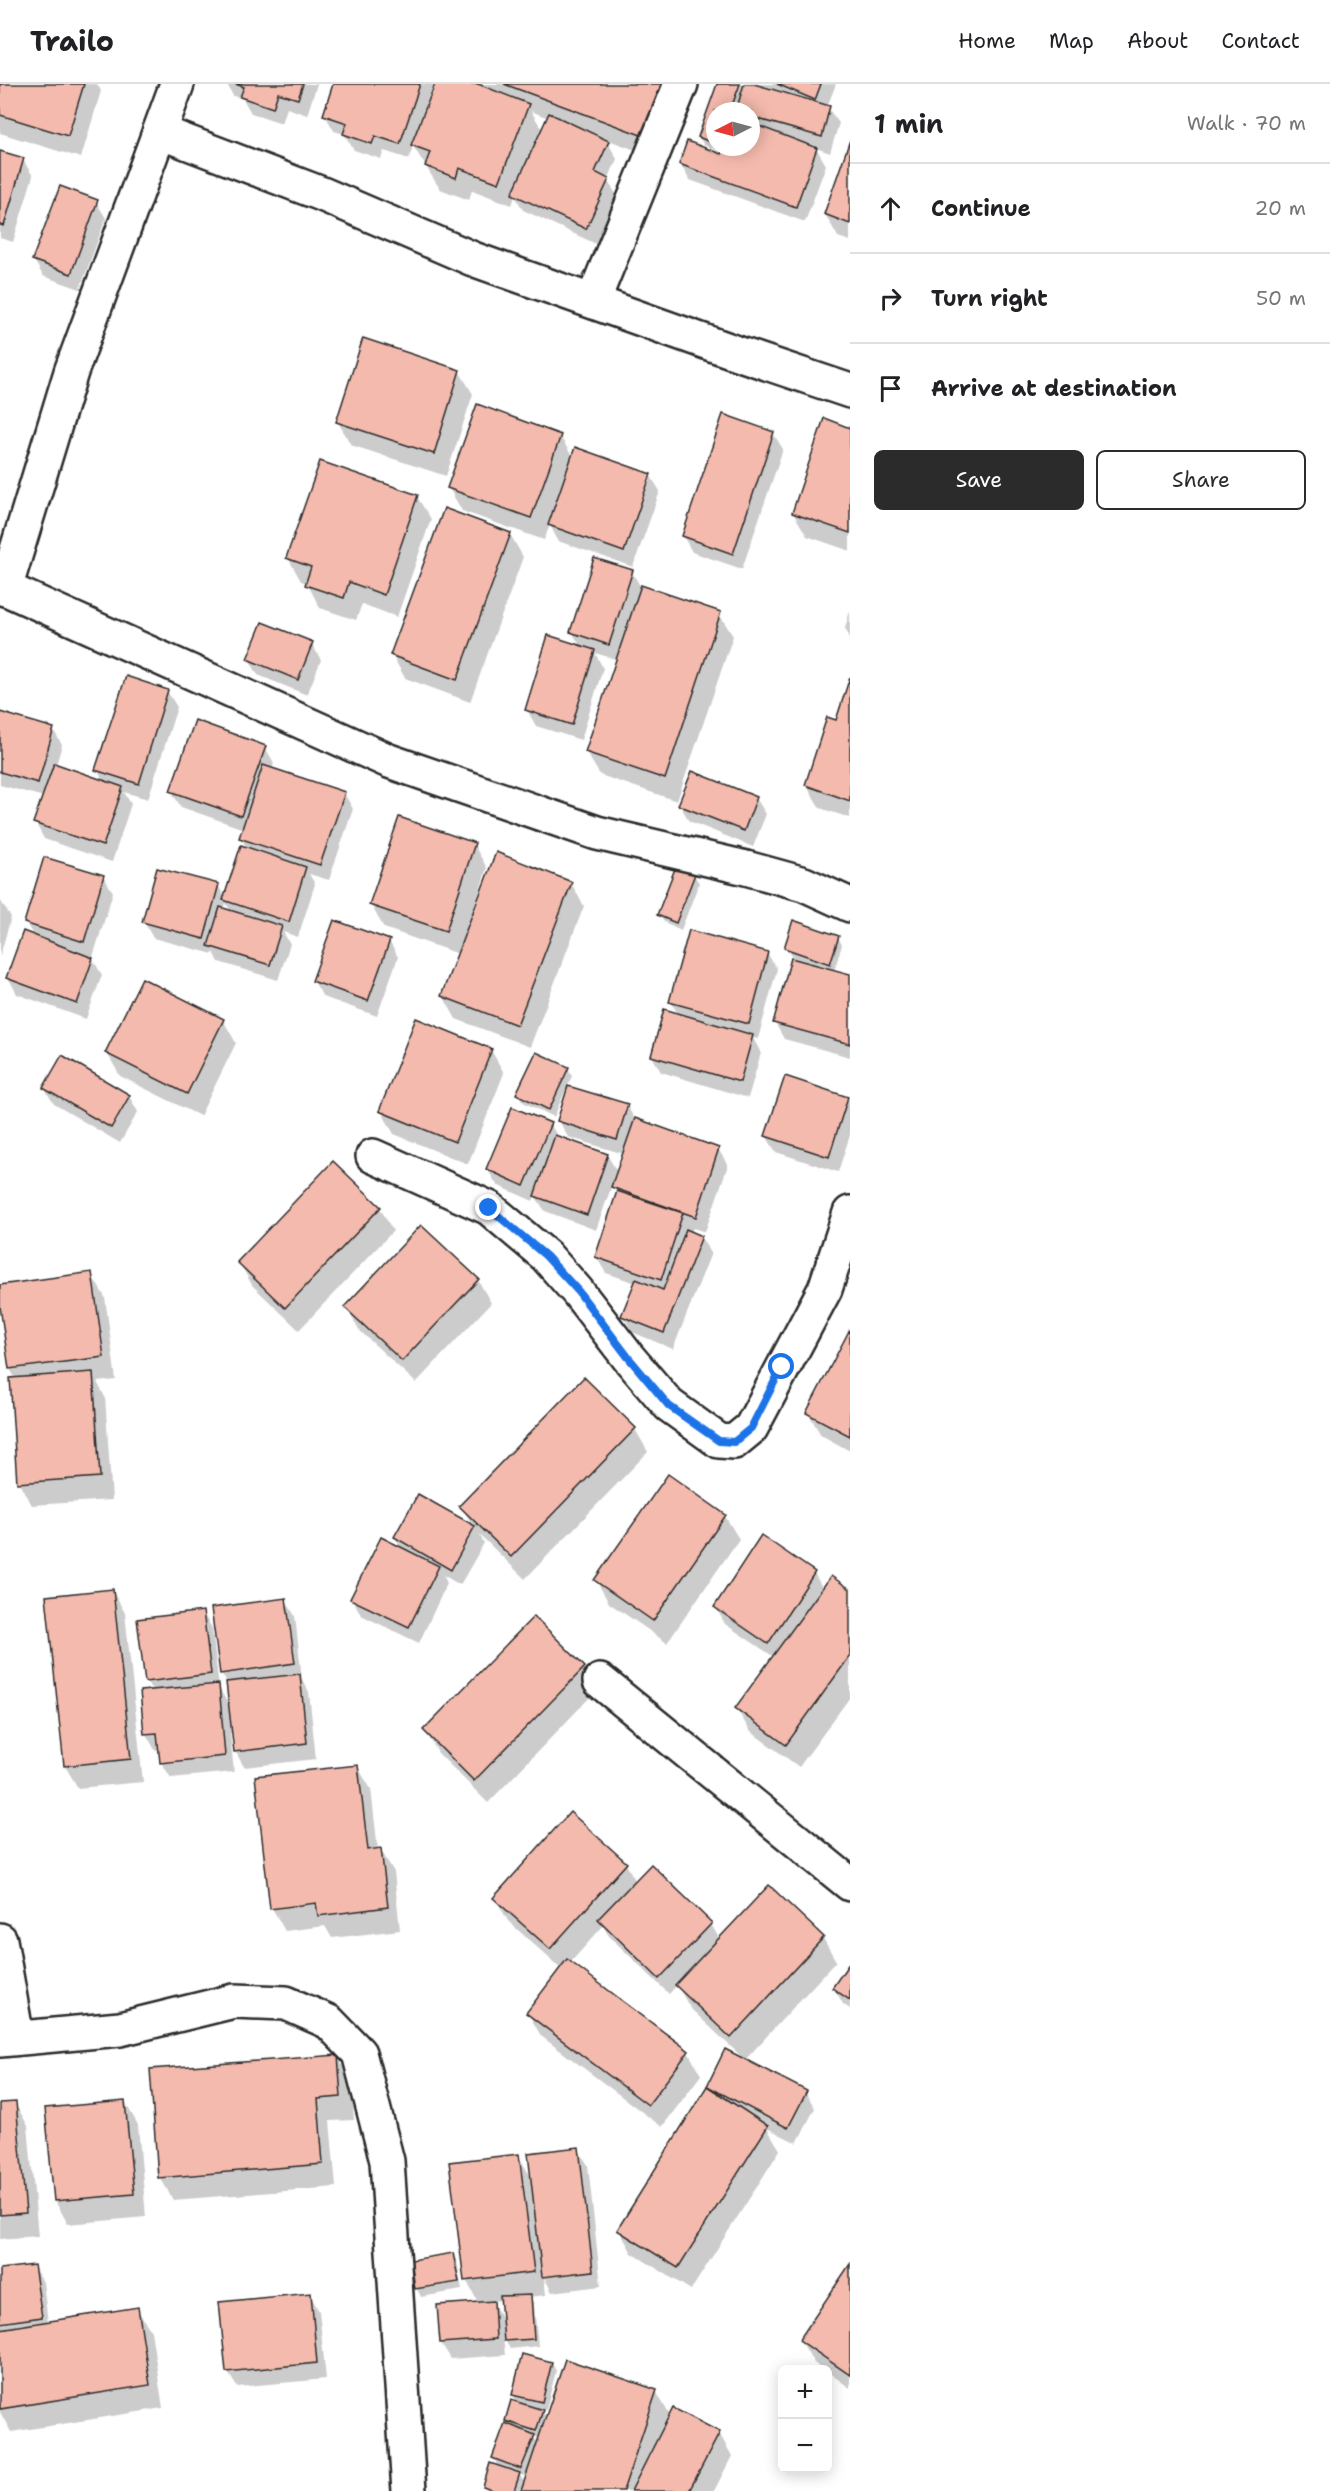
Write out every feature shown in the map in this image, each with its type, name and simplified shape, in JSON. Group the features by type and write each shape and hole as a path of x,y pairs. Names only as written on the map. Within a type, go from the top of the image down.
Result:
{"street":[{"path":"177,84 71,372 3,587 389,761 597,833 756,870 804,884 850,905"},
{"path":"593,301 681,84"},
{"path":"160,132 322,194 473,259 850,391"},
{"path":"373,1156 489,1208 546,1256 578,1291 669,1406 719,1441 734,1442 751,1428 825,1289 850,1213"},
{"path":"600,1681 850,1884"},
{"path":"0,1940 8,2039 120,2029 234,2001 286,2003 329,2022 359,2053 387,2161 409,2491"}],"building":[{"path":"0,84 84,84 68,136 0,115"},
{"path":"235,84 303,84 298,99 278,93 273,108 240,97 244,87"},
{"path":"333,84 420,84 400,144 375,136 372,144 343,134 347,123 323,115"},
{"path":"435,84 478,84 529,104 499,183 459,168 456,178 425,166 430,152 411,145"},
{"path":"504,84 669,84 649,138"},
{"path":"717,84 740,84 733,102 711,102"},
{"path":"744,84 754,84 830,106 822,137 760,120 760,102 739,102"},
{"path":"777,84 821,84 815,100"},
{"path":"549,113 609,141 595,172 609,179 586,229 512,194"},
{"path":"706,115 706,140 698,137"},
{"path":"760,126 817,148 796,207 679,164 687,141 706,148 706,156 760,156"},
{"path":"850,140 850,224 824,214"},
{"path":"0,151 24,158 4,226 0,225"},
{"path":"60,186 98,200 71,274 32,260"},
{"path":"363,338 460,370 434,454 336,422"},
{"path":"477,404 561,435 531,518 447,488"},
{"path":"723,414 774,432 733,554 682,536"},
{"path":"824,418 850,428 850,533 792,513"},
{"path":"575,447 651,474 624,552 548,525"},
{"path":"320,461 418,495 384,595 349,582 344,598 305,585 311,567 286,558"},
{"path":"444,508 511,533 457,680 390,655"},
{"path":"594,558 633,570 609,645 570,632"},
{"path":"641,585 721,612 665,779 585,752"},
{"path":"262,622 313,642 298,680 247,659"},
{"path":"548,635 595,650 572,725 525,710"},
{"path":"126,676 168,690 139,784 95,770"},
{"path":"850,677 850,801 805,785 827,717 836,720"},
{"path":"0,712 54,728 38,783 0,772"},
{"path":"195,720 266,746 241,816 170,791"},
{"path":"54,763 123,787 103,846 33,823"},
{"path":"263,765 345,792 320,865 239,838"},
{"path":"692,771 757,797 744,831 678,805"},
{"path":"399,817 475,843 446,931 369,905"},
{"path":"241,845 306,867 289,922 223,900"},
{"path":"496,852 572,882 517,1025 441,996"},
{"path":"44,857 104,875 84,942 24,923"},
{"path":"676,866 695,874 676,923 657,915"},
{"path":"157,868 219,884 204,939 142,922"},
{"path":"220,907 282,926 270,965 208,946"},
{"path":"334,920 390,940 368,1001 312,981"},
{"path":"793,920 839,936 830,964 784,948"},
{"path":"689,930 768,952 749,1024 669,1002"},
{"path":"23,931 93,958 77,1004 6,978"},
{"path":"791,958 850,974 850,1044 773,1023"},
{"path":"142,978 224,1019 187,1094 105,1053"},
{"path":"664,1009 753,1035 740,1082 651,1056"},
{"path":"416,1018 492,1049 455,1142 379,1111"},
{"path":"536,1052 569,1067 549,1110 516,1094"},
{"path":"62,1055 130,1095 111,1128 43,1088"},
{"path":"785,1076 848,1097 829,1157 765,1136"},
{"path":"568,1086 628,1104 617,1140 557,1121"},
{"path":"512,1107 551,1123 524,1186 486,1169"},
{"path":"635,1118 719,1148 696,1217 611,1187"},
{"path":"555,1135 608,1154 587,1215 534,1196"},
{"path":"333,1161 381,1207 285,1308 237,1262"},
{"path":"617,1191 683,1213 661,1280 595,1257"},
{"path":"421,1225 479,1279 402,1361 344,1307"},
{"path":"686,1229 702,1236 664,1333 621,1316 636,1279 663,1290"},
{"path":"92,1272 104,1357 9,1369 0,1306 0,1285"},
{"path":"850,1329 850,1436 806,1413"},
{"path":"93,1372 100,1477 17,1483 10,1378"},
{"path":"584,1377 636,1428 511,1557 459,1506"},
{"path":"668,1474 726,1515 653,1621 594,1580"},
{"path":"418,1494 475,1526 451,1570 394,1537"},
{"path":"761,1535 815,1572 768,1644 714,1607"},
{"path":"381,1537 439,1566 409,1627 350,1599"},
{"path":"831,1576 850,1589 850,1656 786,1745 735,1708"},
{"path":"113,1589 131,1759 64,1766 46,1596"},
{"path":"286,1598 295,1663 220,1674 211,1608"},
{"path":"203,1611 211,1674 145,1682 137,1619"},
{"path":"534,1616 585,1667 474,1781 423,1730"},
{"path":"300,1674 307,1743 234,1752 226,1682"},
{"path":"219,1684 225,1756 160,1763 157,1733 144,1734 140,1691"},
{"path":"358,1765 368,1850 381,1848 388,1907 318,1916 316,1903 270,1909 255,1776"},
{"path":"570,1812 627,1863 550,1949 493,1898"},
{"path":"651,1864 712,1923 659,1979 598,1919"},
{"path":"769,1885 824,1937 731,2038 675,1985"},
{"path":"567,1959 689,2051 648,2105 526,2013"},
{"path":"850,1962 850,2000 832,1988"},
{"path":"725,2049 807,2091 788,2128 707,2086"},
{"path":"338,2055 341,2097 318,2099 323,2164 158,2178 150,2069"},
{"path":"707,2086 768,2126 678,2268 617,2230"},
{"path":"125,2101 134,2194 54,2201 45,2108"},
{"path":"16,2102 26,2213 0,2215 0,2103"},
{"path":"579,2147 593,2271 542,2277 528,2153"},
{"path":"519,2154 534,2272 464,2281 449,2162"},
{"path":"453,2253 459,2282 415,2289 411,2260"},
{"path":"850,2264 850,2375 799,2340"},
{"path":"34,2265 42,2317 0,2323 0,2269"},
{"path":"311,2293 317,2363 226,2372 219,2302"},
{"path":"531,2295 534,2339 504,2341 500,2296"},
{"path":"494,2301 496,2339 440,2343 437,2305"},
{"path":"138,2307 150,2385 0,2409 0,2329"},
{"path":"522,2354 552,2362 542,2402 512,2395"},
{"path":"565,2359 657,2390 623,2491 521,2491"},
{"path":"511,2400 543,2410 536,2431 505,2421"},
{"path":"673,2408 720,2432 689,2491 631,2491"},
{"path":"505,2423 535,2435 521,2469 492,2458"},
{"path":"490,2463 520,2473 514,2491 495,2491 483,2487"}],"route":[{"path":"489,1208 546,1256 578,1291 669,1406 719,1441 734,1442 751,1428 782,1367"}]}
